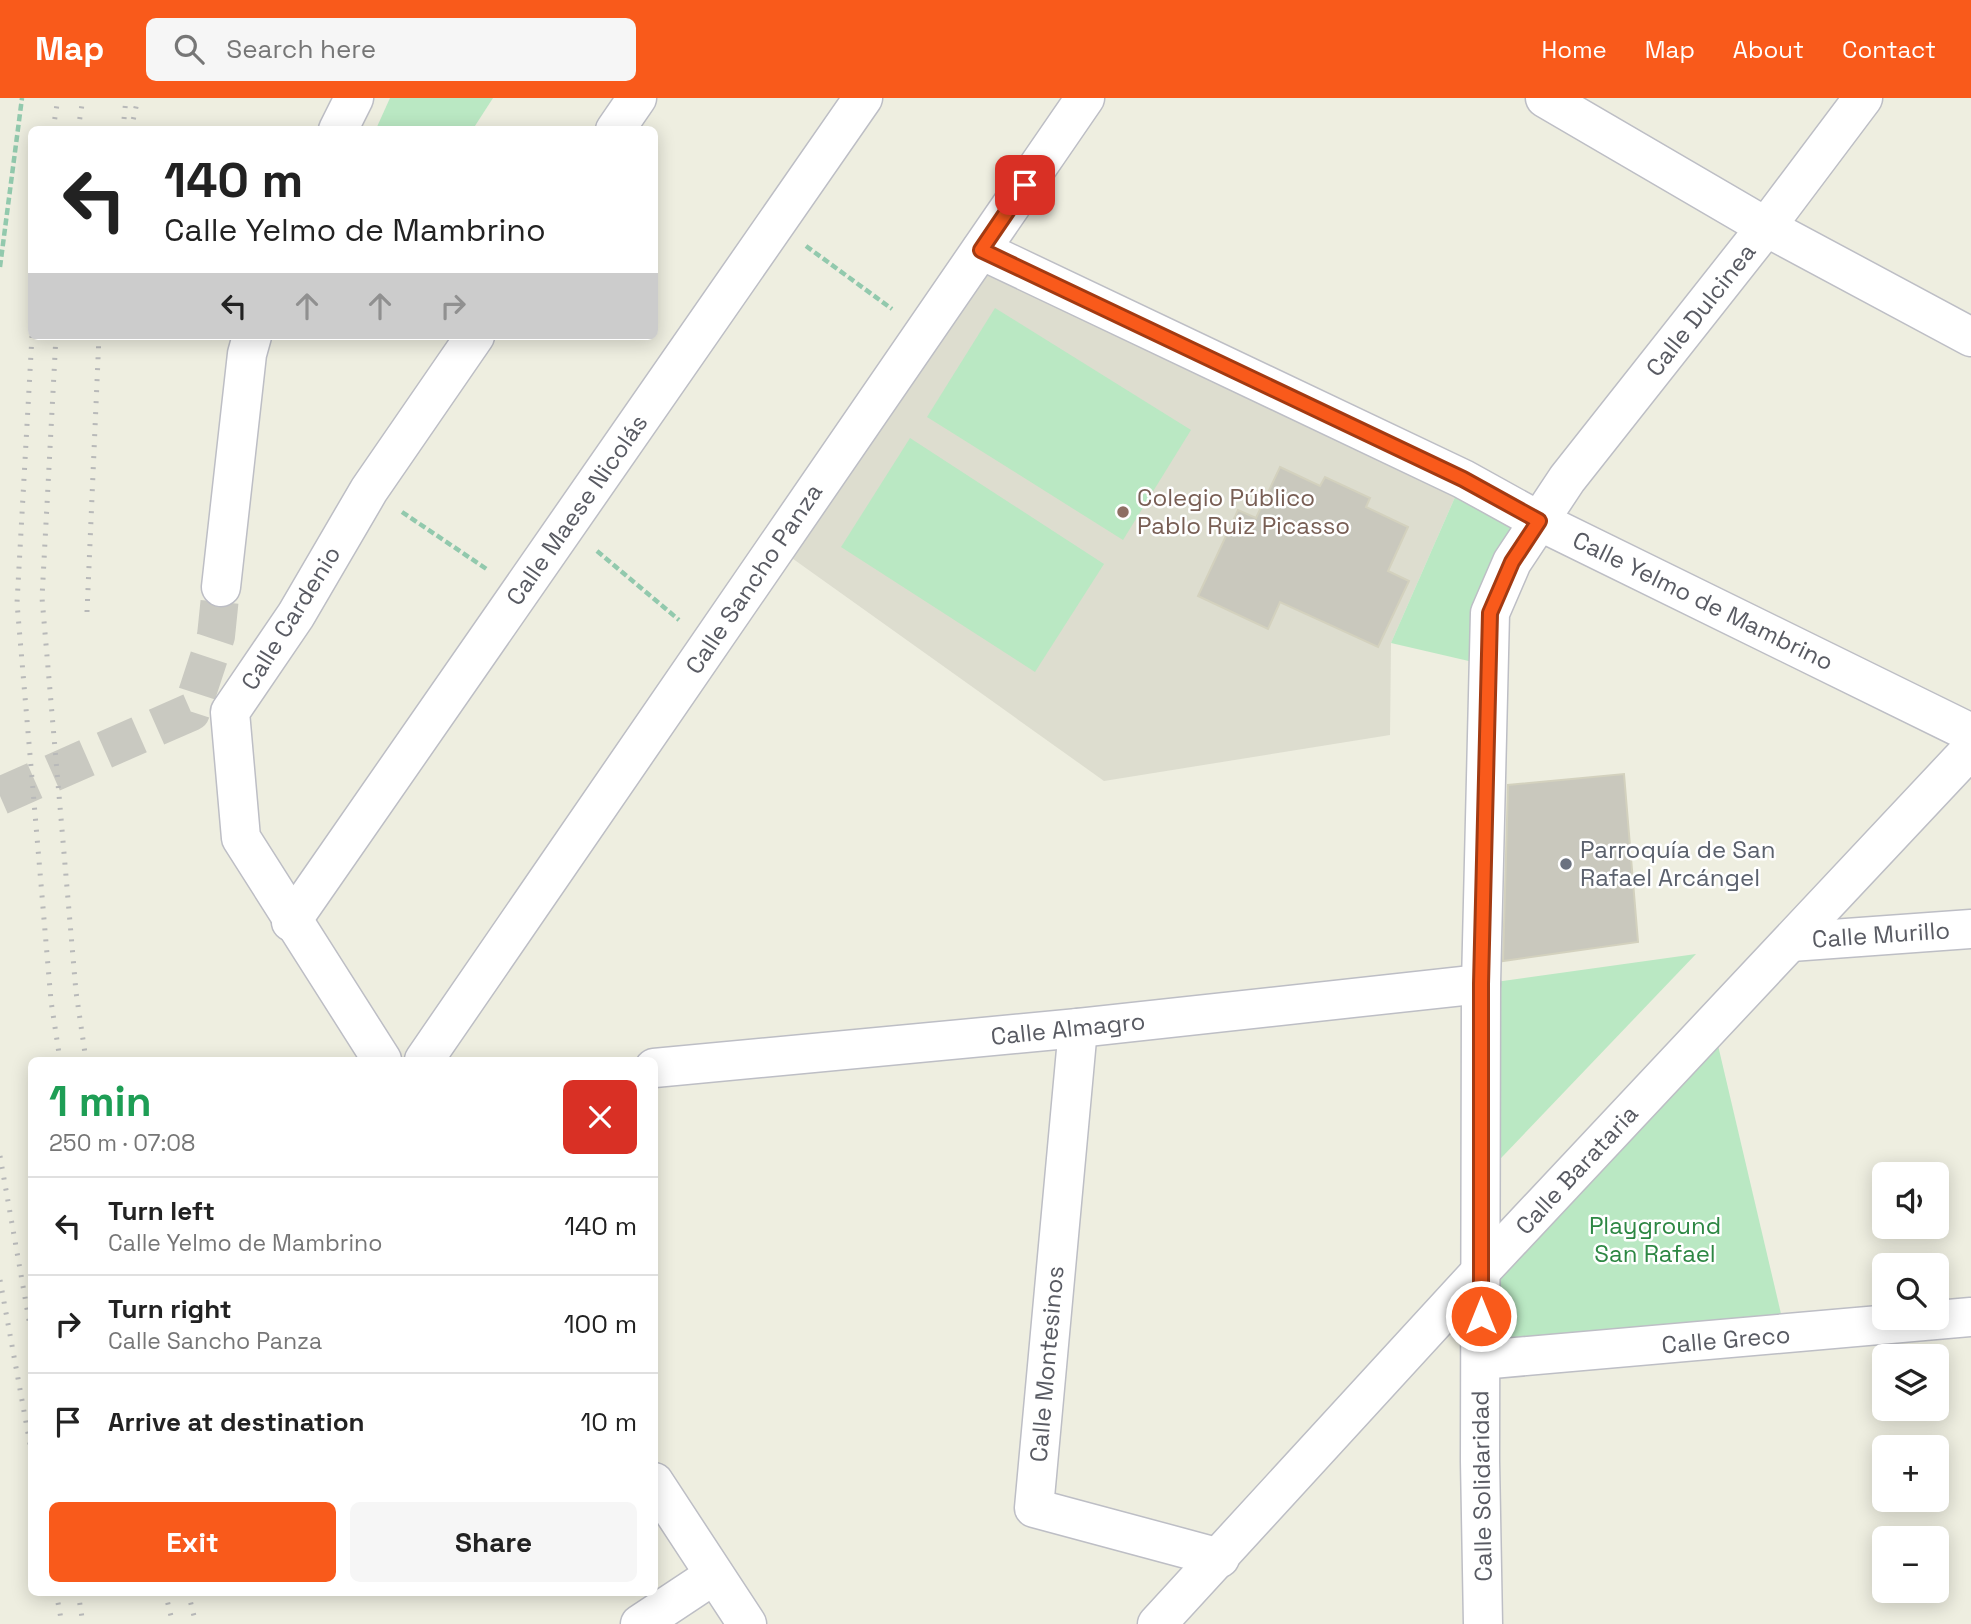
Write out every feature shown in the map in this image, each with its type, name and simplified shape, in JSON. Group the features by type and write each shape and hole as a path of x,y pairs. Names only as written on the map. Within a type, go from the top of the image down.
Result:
{"street":[{"path":"340,126 354,98"},
{"path":"618,126 637,98"},
{"name":"Calle Maese Nicolás","path":"291,922 863,98"},
{"name":"Calle Sancho Panza","path":"426,1057 1084,98"},
{"path":"1545,98 1766,227 1971,337"},
{"name":"Calle Dulcinea","path":"1539,521 1567,479 1766,227 1863,98"},
{"name":"Calle Yelmo de Mambrino","path":"981,250 1463,479 1539,521 1971,733"},
{"path":"221,587 247,354 251,340"},
{"name":"Calle Cardenio","path":"380,1057 291,922 241,838 230,712 296,615 369,490 471,340"},
{"name":"Calle Solidaridad","path":"1483,1624 1481,984 1490,613 1512,562 1539,521"},
{"name":"Calle Barataria","path":"1157,1624 1481,1271 1971,749"},
{"name":"Calle Murillo","path":"1791,942 1971,929"},
{"name":"Calle Almagro","path":"658,1068 1078,1028 1481,984"},
{"name":"Calle Montesinos","path":"1078,1028 1034,1508 1220,1558"},
{"name":"Calle Greco","path":"1481,1360 1971,1317"},
{"path":"658,1488 747,1624"},
{"path":"640,1624 715,1575"}],"path":[{"path":"0,267 22,98"},
{"path":"776,224 924,332"},
{"path":"369,490 521,592"},
{"path":"567,525 709,646"}],"shaded area":[{"name":"Colegio Público Pablo Ruiz Picasso","path":"981,250 1463,479 1391,643 1390,735 1104,781 775,546"}],"green space":[{"path":"390,98 493,98 475,126 377,126"},
{"path":"995,308 1191,430 1123,540 927,417"},
{"path":"910,438 1104,564 1035,672 841,547"},
{"path":"1463,479 1539,521 1486,665 1391,643"},
{"path":"1696,954 1481,1179 1481,984"},
{"name":"Playground San Rafael","path":"1713,1024 1786,1335 1481,1360 1481,1271"}],"building":[{"path":"1280,467 1320,486 1325,477 1370,498 1366,507 1408,527 1388,571 1409,581 1378,647 1280,602 1268,629 1198,596 1238,510 1256,518"},
{"name":"Parroquía de San Rafael Arcángel","path":"1624,774 1638,942 1503,961 1508,785"}],"tunnel":[{"path":"0,796 191,712 216,636 221,587"}],"railway":[{"path":"54,126 58,98"},
{"path":"79,126 83,98"},
{"path":"123,126 126,98"},
{"path":"132,126 138,98"},
{"path":"32,340 17,603 51,1001 60,1057"},
{"path":"56,340 42,598 76,992 86,1057"},
{"path":"87,612 99,340"},
{"path":"0,1156 28,1314"},
{"path":"0,1280 28,1433"},
{"path":"57,1596 62,1624"},
{"path":"79,1596 83,1624"},
{"path":"166,1596 173,1624"},
{"path":"189,1596 196,1624"}],"place":[{"name":"Colegio Público Pablo Ruiz Picasso","path":"1123,512"},
{"name":"Parroquía de San Rafael Arcángel","path":"1566,864"}],"route":[{"path":"1025,185 981,250 1463,479 1539,521 1512,562 1490,613 1486,665 1481,984 1481,1316"}]}
